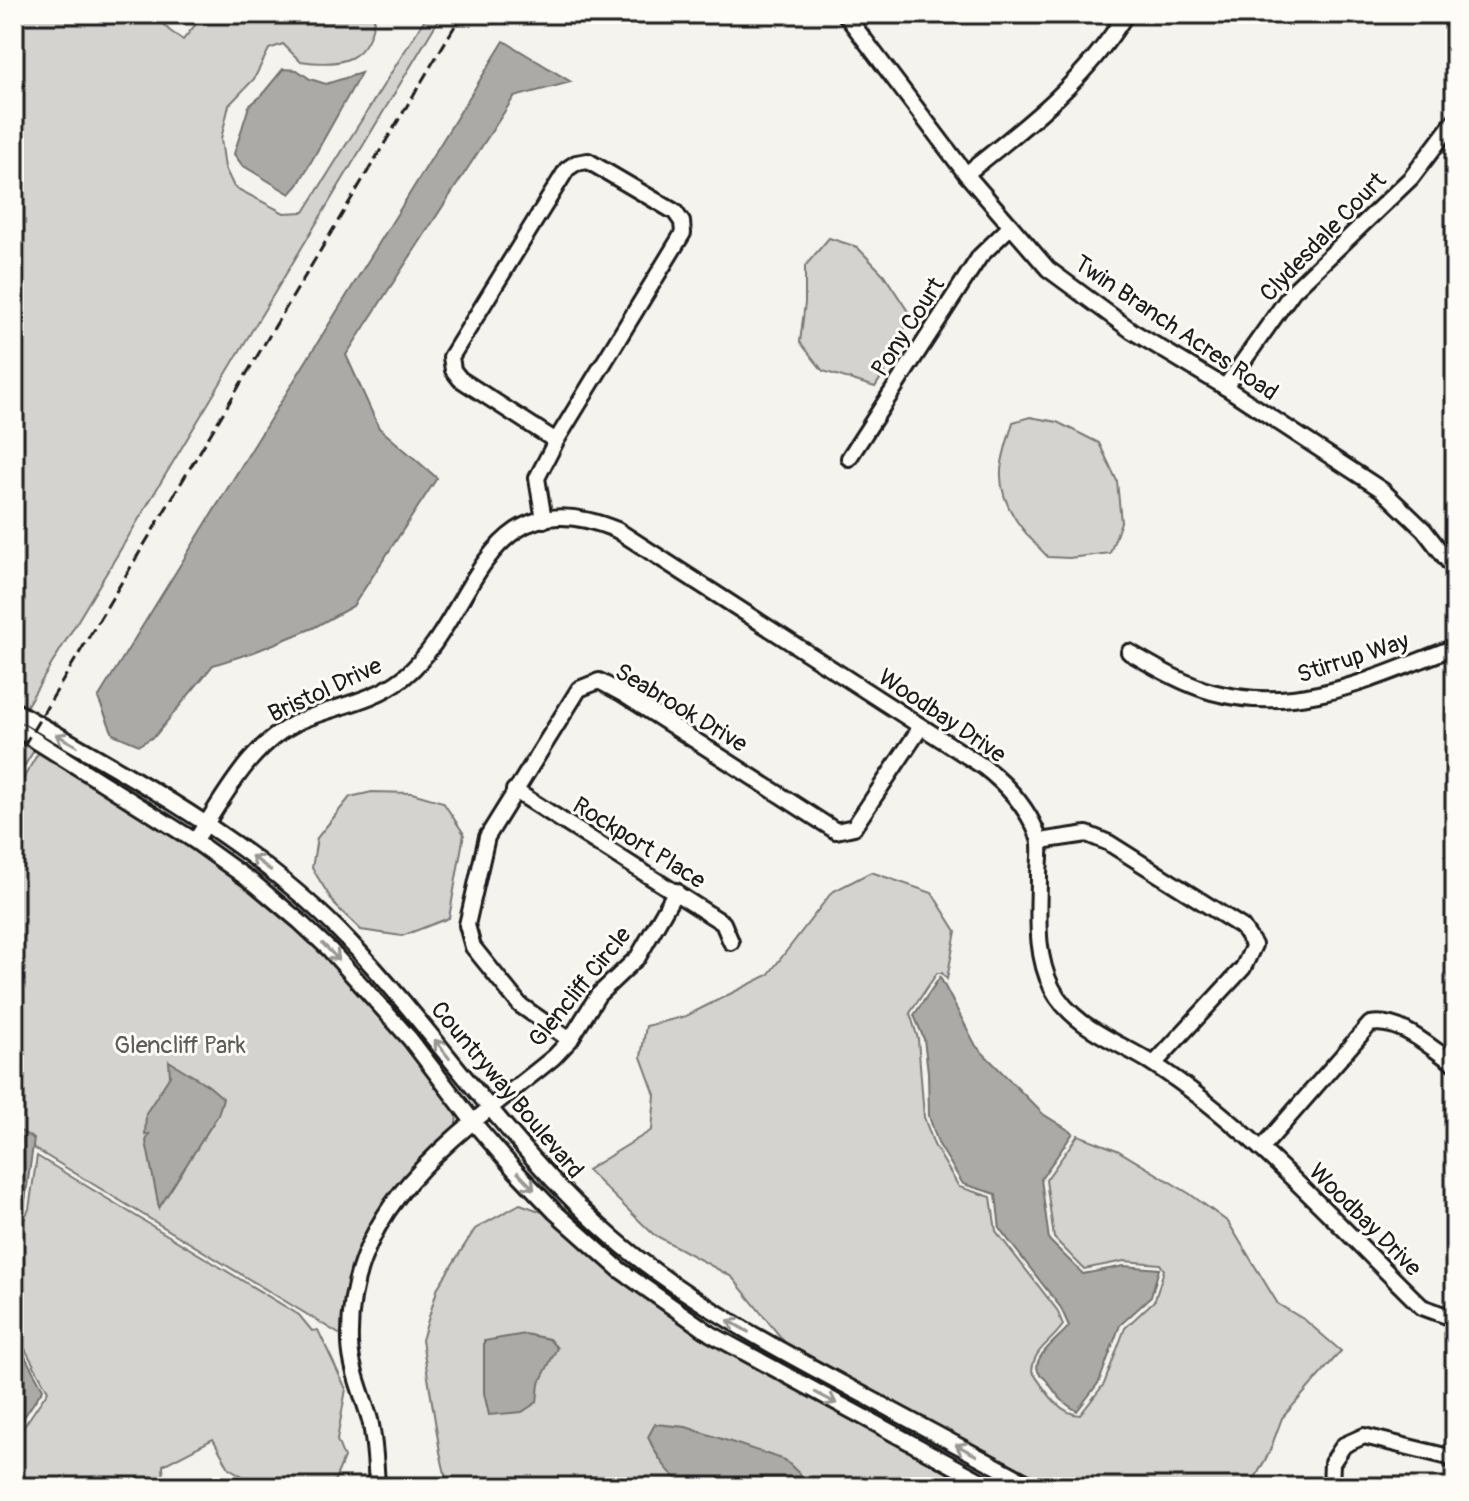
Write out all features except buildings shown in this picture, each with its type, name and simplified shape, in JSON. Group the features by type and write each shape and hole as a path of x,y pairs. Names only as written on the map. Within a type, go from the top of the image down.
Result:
{"street":[{"name":"Twin Branch Acres Road","path":"845,14 966,174 1048,269 1132,331 1225,387 1382,490 1424,530 1455,570"},
{"path":"966,174 1038,117 1076,81 1110,40 1126,14"},
{"name":"Clydesdale Court","path":"1225,387 1293,291 1411,178 1455,120"},
{"path":"544,520 537,478 556,441 683,233 682,222 675,212 588,161 576,163 567,169 451,357 453,370 460,379 556,441"},
{"name":"Pony Court","path":"849,458 980,256 1011,226"},
{"name":"Woodbay Drive","path":"544,520 567,517 584,519 617,530 1004,783 1040,841 1038,945 1052,989 1077,1020 1154,1064 1261,1149 1422,1307 1455,1319"},
{"name":"Bristol Drive","path":"195,841 239,774 266,742 302,721 374,695 405,676 433,642 493,550 514,533 544,520"},
{"name":"Stirrup Way","path":"1129,652 1209,692 1252,701 1292,700 1340,689 1455,647"},
{"name":"Seabrook Drive","path":"570,1040 520,1005 473,947 467,925 487,837 579,689 599,681 836,831 854,827 921,727"},
{"name":"Countryway Boulevard","path":"14,710 207,823 268,868 341,933 393,989 476,1093 489,1141 523,1179 620,1270 681,1314 751,1357 992,1487"},
{"name":"Countryway Boulevard","path":"14,727 195,841 255,884 309,931 397,1025 459,1104 505,1127 570,1197 633,1254 730,1322 1035,1487"},
{"name":"Rockport Place","path":"514,790 723,923 731,942"},
{"path":"1040,841 1087,834 1109,843 1242,927 1254,945 1243,968 1154,1064"},
{"name":"Glencliff Circle","path":"377,1487 373,1436 350,1343 357,1285 372,1238 396,1197 425,1164 554,1057 570,1040 598,995 638,957 676,891"},
{"path":"1261,1149 1370,1024 1384,1021 1398,1026 1455,1064"},
{"path":"397,1025 412,1035 465,1101 501,1132 558,1192 570,1197"},
{"path":"476,1093 489,1101 505,1098 500,1116 505,1127"},
{"path":"457,1137 464,1120 459,1104"},
{"path":"457,1137 472,1133 489,1141"},
{"path":"1331,1487 1332,1463 1344,1445 1364,1436 1449,1457 1455,1463"}],"green space":[{"path":"14,14 153,14 183,40 204,14 375,14 367,42 351,58 315,63 300,61 283,44 269,49 254,79 229,105 221,139 225,168 234,187 284,213 304,212 428,14 442,14 26,707 27,711 14,703"},
{"path":"829,238 857,247 884,275 909,313 899,349 875,387 823,371 800,342 805,303 805,266"},
{"path":"1030,417 1057,422 1099,443 1117,481 1121,522 1110,553 1048,557 1009,508 1002,484 1004,452 1013,422"},
{"path":"14,733 36,747 14,783"},
{"name":"Glencliff Park","path":"40,750 167,829 264,899 329,956 457,1110 456,1127 415,1164 373,1223 349,1289 344,1337 14,1136 14,794"},
{"path":"372,792 412,793 443,802 464,834 449,918 402,936 361,930 335,905 312,868 317,838 350,797"},
{"path":"871,872 932,893 956,931 947,979 942,973 937,973 910,1013 918,1039 924,1117 934,1145 959,1187 991,1197 996,1231 1057,1310 1063,1325 1040,1351 1032,1371 1052,1399 1072,1414 1080,1415 1104,1384 1125,1328 1155,1300 1164,1270 1160,1264 1124,1261 1084,1269 1054,1238 1046,1180 1078,1135 1117,1150 1190,1194 1228,1222 1278,1304 1305,1320 1341,1351 1282,1418 1269,1453 1250,1487 1047,1487 791,1350 732,1277 653,1234 587,1170 652,1130 655,1095 641,1057 646,1026 686,1016 768,975 832,892"},
{"path":"37,1156 299,1315 312,1331 318,1330 346,1389 337,1440 344,1458 333,1484 329,1487 261,1487 229,1468 213,1439 163,1465 164,1487 14,1487 14,1441 48,1391 14,1329 14,1259 19,1230 29,1209"},
{"path":"520,1204 548,1214 629,1287 694,1332 972,1487 448,1487 422,1340 438,1287 475,1229"}],"shaded area":[{"path":"504,41 571,82 514,97 346,355 379,428 437,478 353,606 313,628 213,665 155,736 139,745 113,734 98,698"},
{"path":"283,69 297,70 310,79 326,84 361,73 290,194 242,165 234,154 249,106"},
{"path":"940,977 976,1046 1043,1114 1073,1133 1041,1179 1049,1240 1083,1274 1124,1266 1159,1269 1151,1297 1120,1325 1099,1382 1077,1411 1060,1398 1039,1374 1037,1365 1043,1353 1069,1326 1061,1308 1000,1229 996,1194 963,1184 938,1143 929,1116 924,1039 914,1015"},
{"path":"169,1061 223,1098 218,1115 159,1208 146,1141 149,1134 145,1135 146,1113 170,1076"},
{"path":"17,1129 34,1139 24,1208 14,1227 14,1134"},
{"path":"525,1334 549,1339 557,1348 539,1384 537,1402 522,1412 489,1415 484,1393 484,1341"},
{"path":"14,1337 43,1389 14,1432"},
{"path":"655,1424 686,1427 785,1460 807,1481 847,1487 690,1487 664,1466 655,1452 648,1437"}],"railway":[{"path":"14,762 462,14"}]}
